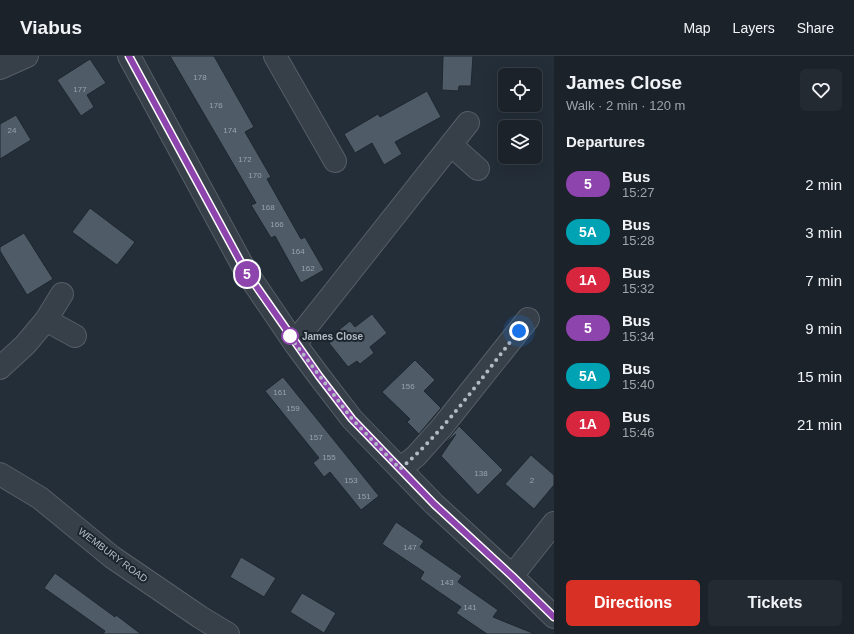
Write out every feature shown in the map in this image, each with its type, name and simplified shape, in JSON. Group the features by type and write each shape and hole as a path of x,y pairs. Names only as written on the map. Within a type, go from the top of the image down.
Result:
{"street":[{"path":"0,68 27,56"},
{"path":"129,56 245,270 296,345 352,419 434,504 554,617"},
{"path":"275,56 335,161"},
{"path":"296,345 310,323 468,123"},
{"path":"451,145 478,169"},
{"path":"0,368 25,345 46,320 62,294"},
{"path":"400,469 416,456 442,427 528,319"},
{"path":"46,320 75,336"},
{"name":"WEMBURY ROAD","path":"0,474 40,498 112,557 228,634"},
{"path":"512,576 554,523"}],"building":[{"path":"170,56 214,56 254,127 245,132 271,177 267,179 301,239 305,237 324,270 301,283 275,236 271,238 251,205 256,203"},
{"path":"443,56 473,56 471,86 459,86 458,91 442,90"},
{"path":"90,59 106,83 87,95 94,107 81,116 57,80"},
{"path":"427,91 441,117 395,142 402,154 384,165 372,143 355,153 344,134 378,114 380,117"},
{"path":"16,115 31,140 0,159 0,124"},
{"path":"90,208 135,242 117,265 72,232"},
{"path":"24,233 53,279 27,295 0,251 0,247"},
{"path":"372,314 387,333 370,347 374,353 360,364 357,361 348,367 329,343 338,336 335,333 350,321 355,327"},
{"path":"415,360 435,380 424,391 441,408 419,434 407,422 410,419 382,392"},
{"path":"283,377 379,496 361,510 330,472 324,477 313,463 319,458 265,391"},
{"path":"459,426 503,470 478,495 441,456 456,434 444,444"},
{"path":"531,455 554,475 554,485 534,509 505,484"},
{"path":"396,522 424,541 420,547 462,576 458,582 498,610 493,617 535,634 487,634 456,613 461,607 420,579 424,572 382,544"},
{"path":"241,557 276,578 264,597 230,577"},
{"path":"55,573 141,634 103,634 105,631 44,588"},
{"path":"302,593 336,613 324,633 290,612"}],"bus line":[{"name":"5","path":"129,56 245,270 319,376 352,419 434,504 554,617"}],"place":[{"name":"James Close","path":"290,336"}],"route":[{"path":"290,336 288,334 352,419 400,469 416,456 442,427 519,331"}]}
